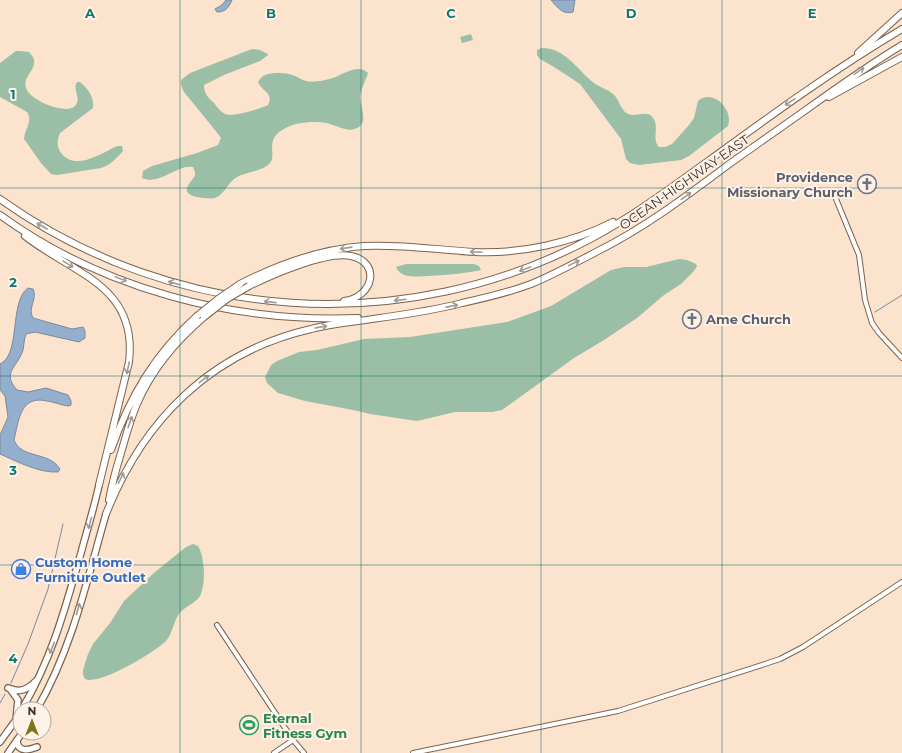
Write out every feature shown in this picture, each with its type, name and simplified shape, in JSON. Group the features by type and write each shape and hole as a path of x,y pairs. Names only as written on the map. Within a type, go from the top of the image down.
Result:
{"highway":[{"path":"822,80 859,52 902,13"},
{"name":"OCEAN HIGHWAY EAST","path":"646,205 822,80 902,29"},
{"name":"OCEAN HIGHWAY EAST","path":"414,313 462,304 531,284 636,231 864,68 902,45"},
{"path":"802,113 902,57"},
{"path":"0,198 39,224 73,243 113,262 142,273 212,293 261,301 311,304 357,304 410,299 456,290 494,279 529,267 573,248 618,224 646,205"},
{"path":"99,485 118,430 136,391 148,371 167,346 197,316 240,284 287,262 329,251 353,247 397,246 483,252 517,250 545,246 569,240 593,231 646,205"},
{"path":"1,216 45,244 81,262 125,281 183,300 226,309 279,316 335,318 375,317 414,313"},
{"path":"1,216 31,240 97,282 114,299 125,321 130,342 129,362 99,485 66,609 41,675 26,701"},
{"path":"41,701 69,640 106,514 111,486 127,432 141,395 153,374 185,334 227,299 249,286 285,270 333,256 353,256 362,260 367,266 370,274 369,283 362,295 347,301 311,304"},
{"path":"106,514 123,475 140,446 152,430 165,414 190,390 222,366 258,346 300,331 414,313"},
{"path":"18,701 12,691 8,688 17,691 27,689 41,675"},
{"path":"0,742 12,726"},
{"path":"8,753 17,741"},
{"path":"17,741 18,746 21,749 28,750 37,747 28,753"}],"street":[{"path":"836,199 859,255 865,300 872,323 902,358"},
{"path":"414,753 618,711 768,664 802,647 902,582"},
{"path":"216,625 293,740 304,753"},
{"path":"274,753 293,740"}],"green space":[{"path":"471,34 473,40 462,43 460,37"},
{"path":"542,48 550,49 565,56 594,83 613,94 625,112 632,115 650,115 656,125 656,140 659,147 665,147 672,144 694,118 698,101 704,98 709,97 715,99 725,107 728,113 728,126 689,156 681,160 639,165 630,163 626,159 621,139 580,84 540,59 537,55 537,50"},
{"path":"252,49 260,50 268,55 260,61 224,75 204,85 208,97 225,114 240,114 268,105 270,97 258,82 264,75 285,73 309,82 333,78 351,70 360,69 368,73 360,96 363,120 360,126 356,129 348,130 326,123 316,122 299,123 288,127 274,137 272,160 267,166 237,177 221,194 215,198 199,197 192,195 187,191 188,186 195,176 193,167 187,167 155,179 148,180 142,178 143,171 152,166 197,153 218,145 221,138 184,92 181,85 181,80 190,73"},
{"path":"16,51 29,52 34,58 34,65 25,85 31,95 41,102 58,108 72,108 78,100 76,88 77,82 80,82 88,90 93,100 93,108 60,133 58,144 62,154 68,159 82,161 97,156 117,146 122,146 123,151 115,159 101,168 57,175 51,174 24,139 29,122 29,115 27,112 0,97 0,63"},
{"path":"679,259 687,260 696,264 697,266 681,284 664,295 637,318 574,358 502,410 492,412 455,412 417,421 370,414 305,401 278,393 267,383 265,377 271,365 299,352 317,350 364,339 410,337 507,322 551,306 611,270 624,267 646,267"},
{"path":"406,264 474,264 479,266 481,270 445,275 408,276 401,273 396,267"},
{"path":"193,544 198,546 202,557 204,578 202,591 198,598 179,614 166,641 151,653 127,667 102,678 92,680 85,679 83,670 93,644 110,623 124,601 155,572 186,547"}],"water":[{"path":"226,0 232,0 227,9 217,12 215,9 222,5"},
{"path":"551,0 575,0 573,12 563,12"},
{"path":"28,288 33,289 34,293 31,311 33,318 72,329 83,327 85,331 85,338 79,342 35,332 26,334 21,356 12,370 10,379 17,390 28,392 46,388 68,395 71,405 68,406 38,400 26,405 22,411 14,440 23,450 55,463 60,469 58,472 36,469 0,454 0,435 8,417 5,396 0,390 0,364 6,359 11,350 19,304 22,295"}],"waterway":[{"path":"875,312 902,295"},
{"path":"11,683 28,644 48,589 63,524"},
{"path":"0,703 5,694"}],"place":[{"name":"Providence Missionary Church","path":"867,184"},
{"name":"Ame Church","path":"692,319"},
{"name":"Custom Home Furniture Outlet","path":"21,569"},
{"name":"Eternal Fitness Gym","path":"249,725"}]}
